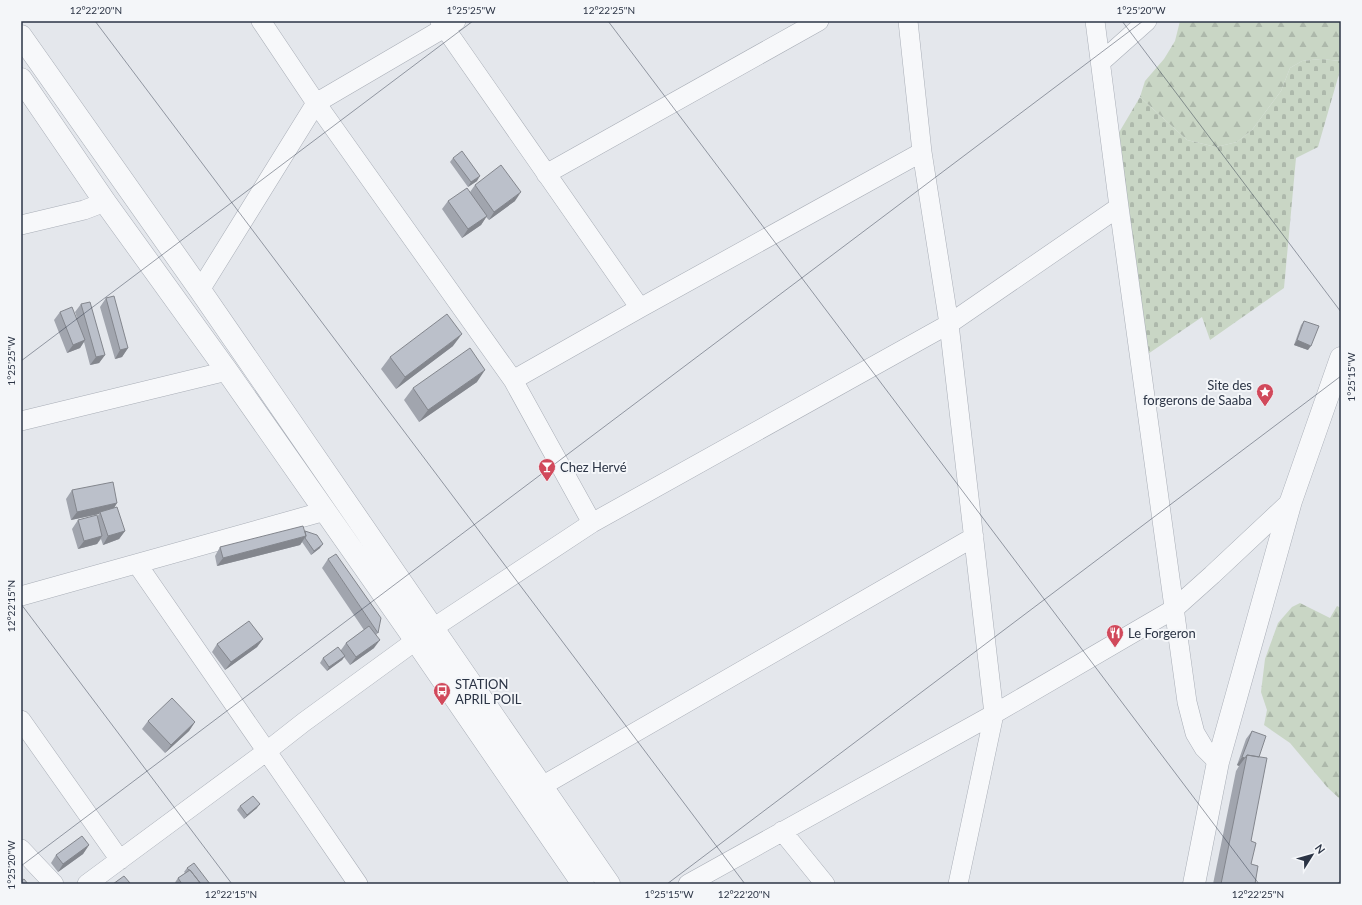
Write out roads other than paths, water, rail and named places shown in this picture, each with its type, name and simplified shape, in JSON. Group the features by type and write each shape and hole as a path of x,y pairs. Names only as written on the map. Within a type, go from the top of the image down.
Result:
{"street":[{"path":"261,21 316,103 514,380 592,523"},
{"path":"546,174 819,21"},
{"path":"908,21 922,152 949,324 994,714 958,884"},
{"path":"1095,21 1186,702 1195,733 1204,748 1218,762"},
{"path":"1101,62 1147,21"},
{"path":"200,290 316,103 446,23 546,174 640,308"},
{"path":"21,36 200,290 608,884"},
{"path":"21,79 416,641 583,884"},
{"path":"514,380 640,308 922,152"},
{"path":"21,225 84,210 106,202"},
{"path":"87,884 433,628 592,523 949,324 1119,207"},
{"path":"1194,884 1218,762 1291,502 1341,358"},
{"path":"21,421 227,371"},
{"path":"688,884 994,714 1174,609 1291,502"},
{"path":"21,596 325,511"},
{"path":"542,786 974,537"},
{"path":"137,564 358,884"},
{"path":"21,720 120,860"},
{"path":"782,831 825,884"},
{"path":"21,849 54,884"}],"place":[{"name":"Site des forgerons de Saaba","path":"1265,407"},
{"name":"Chez Hervé","path":"547,482"},
{"name":"Le Forgeron","path":"1115,648"},
{"name":"STATION APRIL POIL","path":"442,706"}]}
